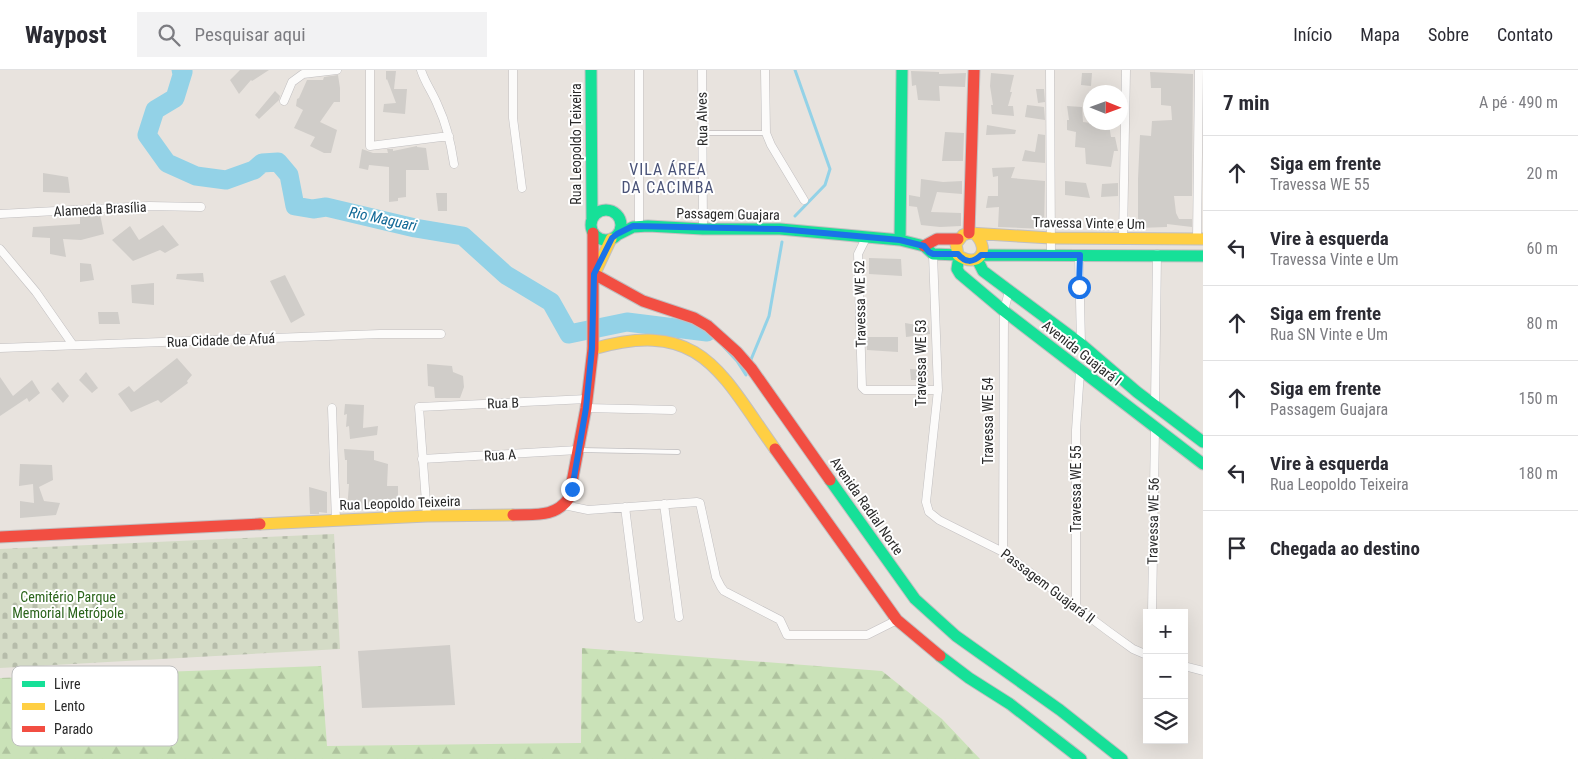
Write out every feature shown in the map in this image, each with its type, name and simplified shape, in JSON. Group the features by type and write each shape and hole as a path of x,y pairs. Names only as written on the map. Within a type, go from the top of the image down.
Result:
{"main road":[{"name":"Rua Leopoldo Teixeira","path":"591,70 592,218"},
{"path":"900,240 902,70"},
{"path":"972,234 974,70"},
{"path":"564,505 572,489 587,404 594,301 592,218 598,212 607,210 615,213 621,226 594,274"},
{"name":"Passagem Guajara","path":"618,217 644,223 703,229 780,229 900,240 924,246"},
{"name":"Passagem Guajara","path":"614,236 633,226 644,223"},
{"path":"593,233 599,238 614,236"},
{"path":"958,255 933,254 924,246 937,239 958,239 963,235 972,234 980,238 983,243 984,249 979,257"},
{"name":"Travessa Vinte e Um","path":"972,234 1051,238 1200,239"},
{"path":"958,239 956,250 958,255 964,260 970,261 979,257 1051,255 1158,254 1203,256"},
{"name":"Avenida Guajará I","path":"958,255 957,269 960,274 1080,371 1203,464"},
{"name":"Avenida Guajará I","path":"979,257 983,271 1081,344 1136,392 1203,442"},
{"name":"Avenida Radial Norte","path":"594,274 643,301 694,318 719,334 751,368 915,599 956,636 1060,710 1122,759"},
{"path":"592,344 638,338 658,339 681,345 699,354 722,375 897,620 933,651 969,678 1010,704 1081,759"},
{"name":"Rua Leopoldo Teixeira","path":"0,537 426,516 547,514 556,511 564,505"}],"street":[{"path":"284,100 292,82 303,74 337,70"},
{"path":"370,70 370,146 449,136"},
{"path":"420,70 438,105 449,136 454,164"},
{"path":"513,70 513,118 522,188"},
{"path":"639,70 644,223"},
{"name":"Rua Alves","path":"702,70 703,229"},
{"path":"765,70 766,132 771,145 804,200"},
{"path":"1050,70 1051,255"},
{"path":"1123,238 1126,70"},
{"path":"1200,239 1201,71"},
{"name":"Alameda Brasília","path":"0,214 149,206 201,207"},
{"name":"Travessa WE 52","path":"866,238 858,254 862,387 864,390 938,390"},
{"path":"0,249 36,292 73,345"},
{"name":"Travessa WE 53","path":"926,502 938,390 933,254"},
{"path":"1155,405 1158,254"},
{"path":"1080,255 1081,344"},
{"name":"Travessa WE 54","path":"1003,552 1004,311 1009,291"},
{"name":"Rua Cidade de Afuá","path":"0,348 380,334 441,334"},
{"name":"Travessa WE 55","path":"1076,607 1076,430 1080,371"},
{"name":"Rua B","path":"422,459 419,406 587,404 672,410"},
{"path":"332,408 336,521"},
{"name":"Travessa WE 56","path":"1152,609 1155,429"},
{"name":"Rua A","path":"422,459 578,450"},
{"path":"422,459 426,516"},
{"name":"Passagem Guajará II","path":"926,502 929,512 938,520 1003,552 1133,649 1145,654"},
{"path":"564,505 588,510 700,503 716,577 721,587 780,620 787,634 868,636 897,620"},
{"path":"664,504 679,617"},
{"path":"625,507 639,618"},
{"path":"1188,667 1203,670"}],"lane":[{"path":"702,133 766,132"},
{"path":"578,450 678,452"}],"green space":[{"name":"Cemitério Parque Memorial Metrópole","path":"334,534 340,649 0,668 0,549"},
{"path":"582,648 882,671 942,719 980,759 0,759 0,678 12,678 12,746 178,746 178,671 321,666 327,746 581,743"}],"building":[{"path":"240,70 269,70 251,80 239,94 230,80"},
{"path":"386,71 396,71 394,89 407,89 405,114 383,112 384,104 396,103 386,80"},
{"path":"911,71 939,72 939,74 966,73 965,87 939,86 940,101 918,100 916,85 912,86"},
{"path":"1150,72 1193,74 1192,196 1174,196 1176,213 1179,219 1192,219 1192,227 1167,224 1167,227 1138,228 1140,135 1151,136 1152,121 1172,120 1171,106 1161,105 1161,88 1151,88"},
{"path":"991,73 1014,75 1008,106 1013,106 1014,116 992,114"},
{"path":"1082,73 1092,73 1091,85 1081,85"},
{"path":"338,75 340,102 334,102 320,122 337,130 331,153 324,153 310,146 315,137 294,128 303,110 296,106 297,99 307,80 323,80 324,77"},
{"path":"1036,89 1044,89 1045,102 1038,103"},
{"path":"275,91 280,96 279,100 259,119 255,115"},
{"path":"1027,105 1044,107 1045,120 1025,117"},
{"path":"1067,106 1082,107 1083,130 1110,130 1111,137 1115,137 1118,151 1114,151 1111,167 1086,164 1085,148 1075,147 1076,132 1067,130 1067,120 1069,120"},
{"path":"987,125 1016,130 1015,134 986,135"},
{"path":"945,132 964,133 963,161 942,161"},
{"path":"1038,134 1045,135 1045,163 1022,161 1025,150 1035,152"},
{"path":"417,146 426,148 429,170 406,170 406,197 398,198 398,201 389,202 389,167 369,165 368,170 359,168 362,149 373,153 388,153 387,149 393,149 393,151"},
{"path":"1015,167 1011,178 1045,181 1044,229 998,227 999,207 986,208 988,196 998,196 998,176 993,177 992,168"},
{"path":"43,173 68,177 70,193 43,192"},
{"path":"921,179 943,182 962,181 962,194 937,192 931,212 961,213 961,226 940,227 921,225 917,207 909,206 909,195 920,197"},
{"path":"1065,181 1086,183 1090,198 1065,195"},
{"path":"1118,183 1118,196 1101,197 1102,184"},
{"path":"436,193 447,193 447,211 438,211"},
{"path":"100,214 104,234 81,240 63,239 66,257 50,254 50,238 32,237 33,227 80,224 80,215"},
{"path":"163,225 179,245 165,253 160,250 133,261 112,240 130,226 139,240"},
{"path":"869,258 901,259 902,276 869,274"},
{"path":"80,263 91,264 94,280 80,282"},
{"path":"203,273 204,282 176,279 177,274"},
{"path":"285,275 305,315 291,323 270,281"},
{"path":"154,283 154,305 132,303 131,285"},
{"path":"98,312 118,312 120,324 99,324"},
{"path":"905,323 929,327 930,334 906,337"},
{"path":"866,337 898,337 898,352 867,350"},
{"path":"177,358 192,375 187,381 188,383 161,403 158,400 131,412 118,394 129,386 134,392"},
{"path":"427,364 452,366 453,372 463,376 464,387 460,398 435,398 434,387 428,386"},
{"path":"910,369 928,370 926,380 911,380"},
{"path":"86,372 98,388 92,393 79,380"},
{"path":"0,377 13,396 32,380 40,393 29,402 27,398 0,416"},
{"path":"58,382 69,396 63,403 51,389"},
{"path":"345,404 364,405 363,428 378,426 377,435 350,439 349,426 346,427 347,414 344,415"},
{"path":"344,449 374,451 374,460 388,464 387,486 398,486 398,510 347,510 349,484 347,484 347,460 345,460"},
{"path":"20,464 52,465 53,480 39,487 44,501 60,503 56,515 20,518 20,501 34,503 33,484 19,486"},
{"path":"309,487 327,492 327,513 310,514"},
{"path":"450,645 455,705 362,708 358,651"}],"waterway":[{"name":"Rio Maguari","path":"181,70 183,72 175,98 155,110 147,135 167,163 196,176 226,180 254,170 262,163 278,162 289,175 295,206 313,209 326,207 415,228 463,236 506,275 551,302 569,334 627,322 707,332"},
{"path":"795,70 830,169 825,185 795,216"},
{"path":"750,362 769,316 782,242"},
{"path":"724,347 737,361 746,375"}],"traffic: fast":[{"path":"591,70 592,218"},
{"path":"902,70 900,240 924,246 933,254 958,255"},
{"path":"606,210 617,214 621,225 617,236 606,240 595,236 591,225 595,214 606,210"},
{"path":"617,235 633,227 648,226 703,229 780,229 900,240"},
{"path":"981,255 1203,256"},
{"path":"959,256 957,269 960,274 1004,311 1203,464"},
{"path":"977,259 983,271 1081,344 1137,392 1203,442"},
{"path":"830,480 915,599 956,636 1060,710 1122,759"},
{"path":"940,656 969,678 1010,704 1081,759"}],"traffic: slow":[{"path":"975,234 982,246 980,256 971,260 958,255 956,244 963,235 969,233 1051,238 1203,239"},
{"path":"595,273 611,239"},
{"path":"593,349 630,341 659,341 684,347 704,358 722,375 775,449"},
{"path":"260,524 427,516 513,515"}],"traffic: jam":[{"path":"969,233 974,70"},
{"path":"513,515 551,512 569,498 586,408 593,349 593,233"},
{"path":"924,246 937,239 958,239"},
{"path":"594,274 643,301 694,318 708,326 737,352 751,368 830,480"},
{"path":"775,449 897,620 940,656"},
{"path":"0,537 260,524"}],"district":[{"name":"VILA ÁREA DA CACIMBA","path":"668,178"}],"route":[{"path":"572,489 586,408 592,348 594,274 612,238 633,226 703,229 780,229 900,240 924,246 933,254 958,254 964,260 970,261 977,260 981,255 1080,255 1079,287"}]}
